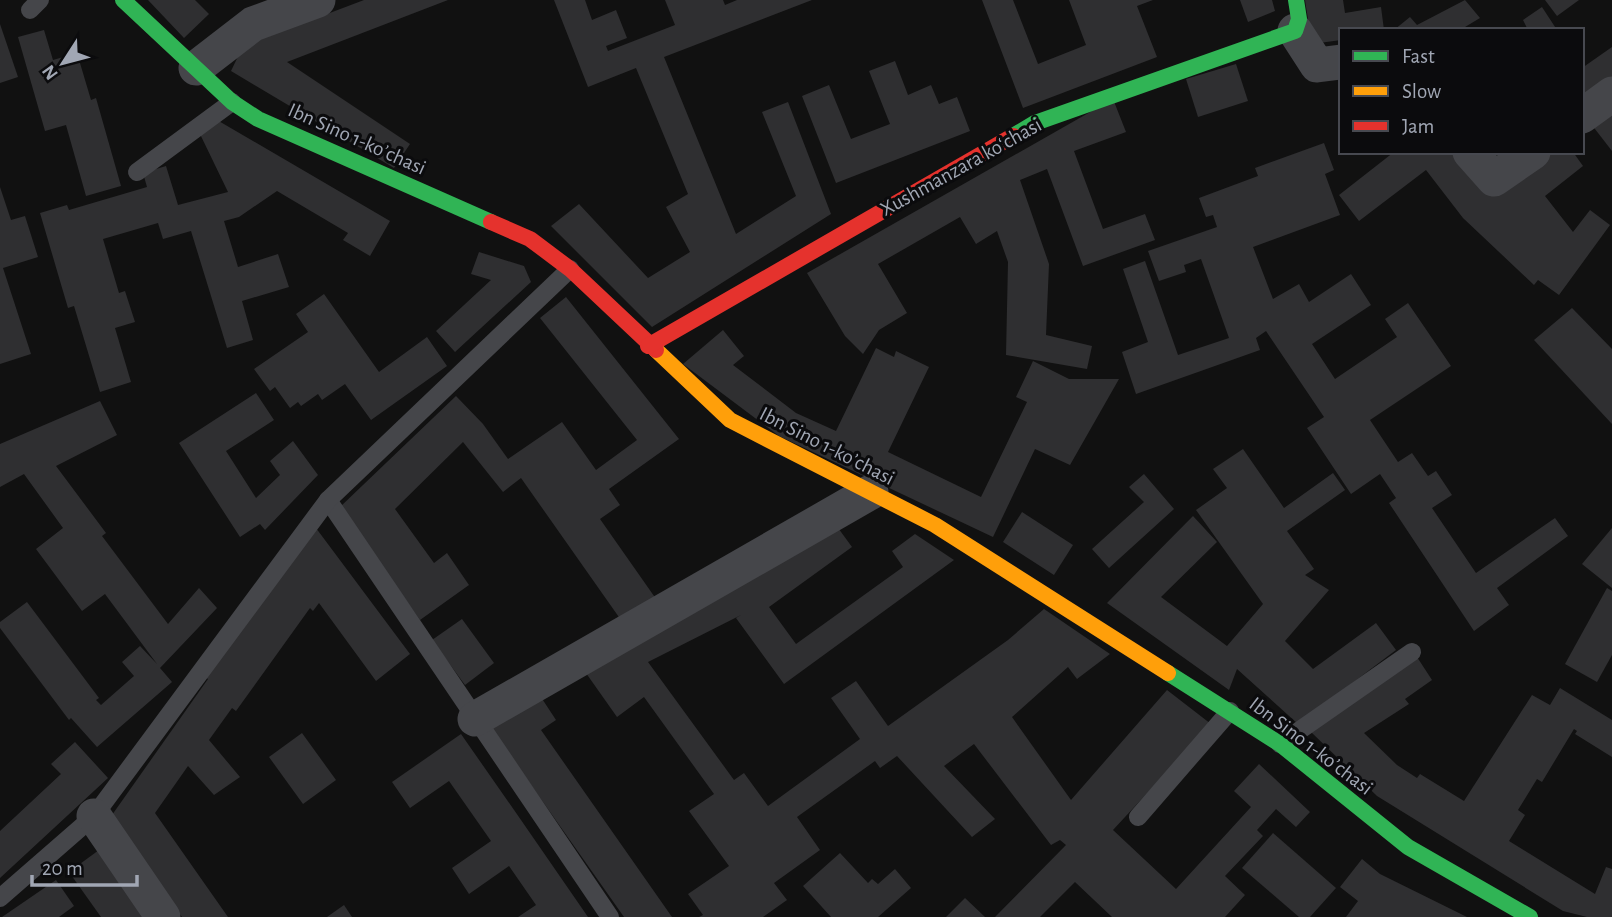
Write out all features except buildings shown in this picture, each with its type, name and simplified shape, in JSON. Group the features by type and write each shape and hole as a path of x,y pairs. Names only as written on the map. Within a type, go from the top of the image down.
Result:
{"street":[{"name":"Ibn Sino 1-koʼchasi","path":"123,0 232,102 258,119 530,239 570,269 730,420 935,525 1280,744 1408,847 1530,917"},
{"path":"197,68 253,24 318,0"},
{"name":"Xushmanzara koʻchasi","path":"648,345 1035,123 1296,16 1317,65 1339,62"},
{"path":"1584,114 1612,93"},
{"path":"1472,154 1494,179 1530,154"},
{"path":"475,719 871,492"},
{"path":"94,816 163,917"}],"lane":[{"path":"137,172 232,102"},
{"path":"0,898 94,816 328,500 570,269"},
{"path":"328,500 610,917"},
{"path":"1280,744 1412,652"},
{"path":"1138,817 1230,711"}],"traffic: fast":[{"path":"123,0 232,102 258,119 491,222"},
{"path":"1013,136 1035,123 1295,31 1299,19 1296,0"},
{"path":"1168,673 1280,744 1408,847 1530,917"}],"traffic: slow":[{"path":"656,350 730,420 935,525 1168,673"}],"traffic: jam":[{"path":"648,346 1013,136"},
{"path":"491,222 530,239 570,269 656,350"}]}
